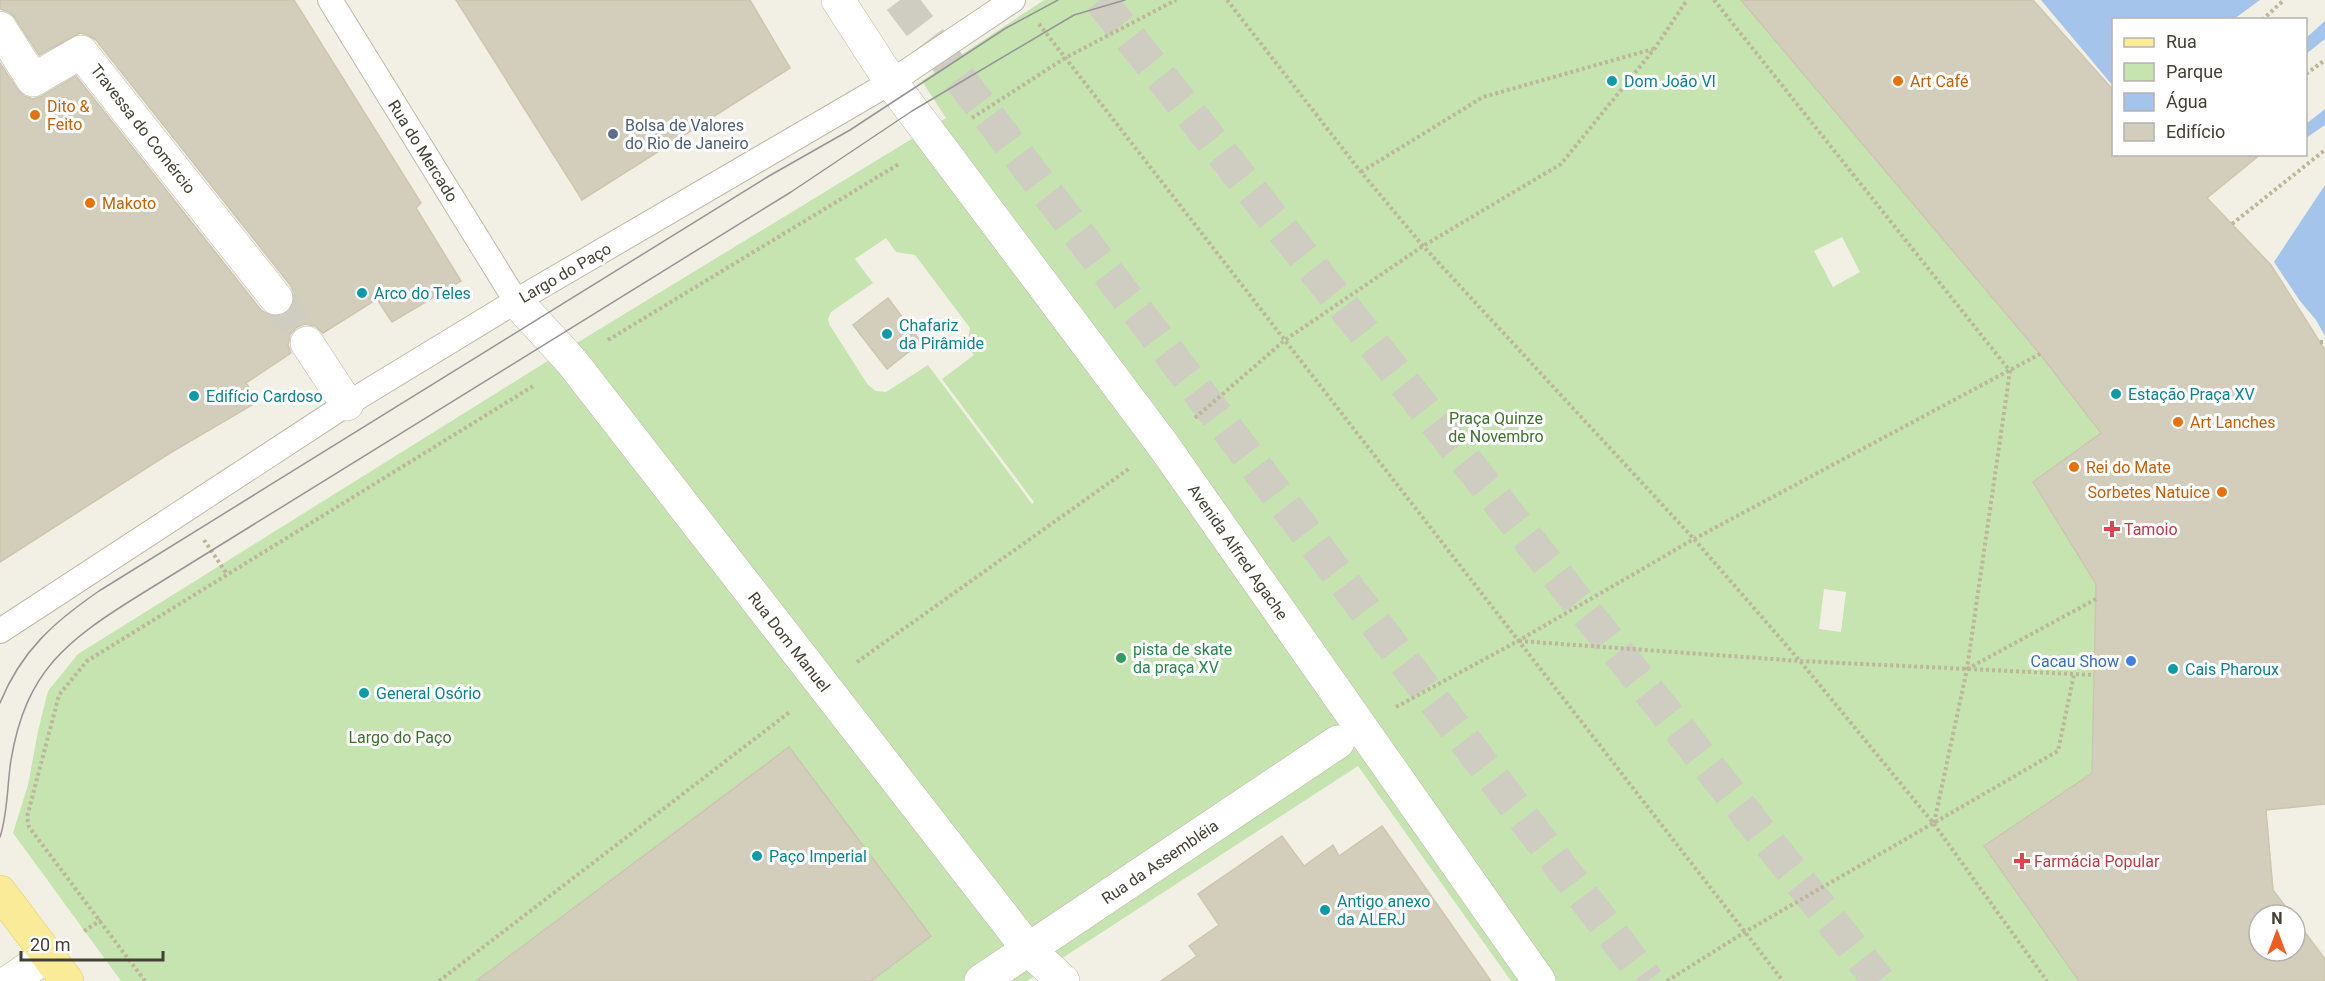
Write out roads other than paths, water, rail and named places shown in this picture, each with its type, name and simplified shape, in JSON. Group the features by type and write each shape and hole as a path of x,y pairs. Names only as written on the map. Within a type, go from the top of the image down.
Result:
{"main road":[{"path":"0,892 58,968"}],"street":[{"name":"Avenida Alfred Agache","path":"838,0 891,82 1163,445 1347,736 1539,981"},
{"name":"Travessa do Comércio","path":"0,28 33,80 81,52 276,298"},
{"name":"Rua Dom Manuel","path":"516,301 572,362 1029,950 1063,981"},
{"path":"307,343 347,404"},
{"name":"Rua da Assembléia","path":"981,981 1347,736"},
{"path":"10,981 58,968"}],"lane":[{"name":"Rua do Mercado","path":"330,0 516,301"},
{"name":"Largo do Paço","path":"0,631 347,404 516,301 891,82 1013,0"}],"water":[{"path":"2041,0 2325,0 2325,336 2274,262 2324,186 2307,156 2307,18 2112,18 2112,85"}],"tunnel":[{"path":"900,0 1648,981"},
{"path":"1100,0 1879,981"},
{"path":"276,298 307,343"}],"tram line":[{"path":"0,703 18,668 40,639 53,626 99,591 769,176 850,130 1006,28 1058,0"},
{"path":"0,837 6,809 11,760 27,703 53,662 90,628 112,612 791,192 912,111 1074,15 1125,0"}],"place":[{"name":"Dom João VI","path":"1612,81"},
{"name":"Art Café","path":"1898,81"},
{"name":"Dito & Feito","path":"35,115"},
{"name":"Bolsa de Valores do Rio de Janeiro","path":"613,134"},
{"name":"Makoto","path":"90,203"},
{"name":"Arco do Teles","path":"362,293"},
{"name":"Chafariz da Pirâmide","path":"887,334"},
{"name":"Estação Praça XV","path":"2116,394"},
{"name":"Edifício Cardoso","path":"194,396"},
{"name":"Art Lanches","path":"2178,422"},
{"name":"Rei do Mate","path":"2074,467"},
{"name":"Sorbetes Natuice","path":"2222,492"},
{"name":"Tamoio","path":"2112,529"},
{"name":"pista de skate da praça XV","path":"1121,658"},
{"name":"Cacau Show","path":"2131,661"},
{"name":"Cais Pharoux","path":"2173,669"},
{"name":"General Osório","path":"364,693"},
{"name":"Paço Imperial","path":"757,856"},
{"name":"Farmácia Popular","path":"2022,861"},
{"name":"Antigo anexo da ALERJ","path":"1325,910"}],"park label":[{"name":"Praça Quinze de Novembro","path":"1496,427"}]}
